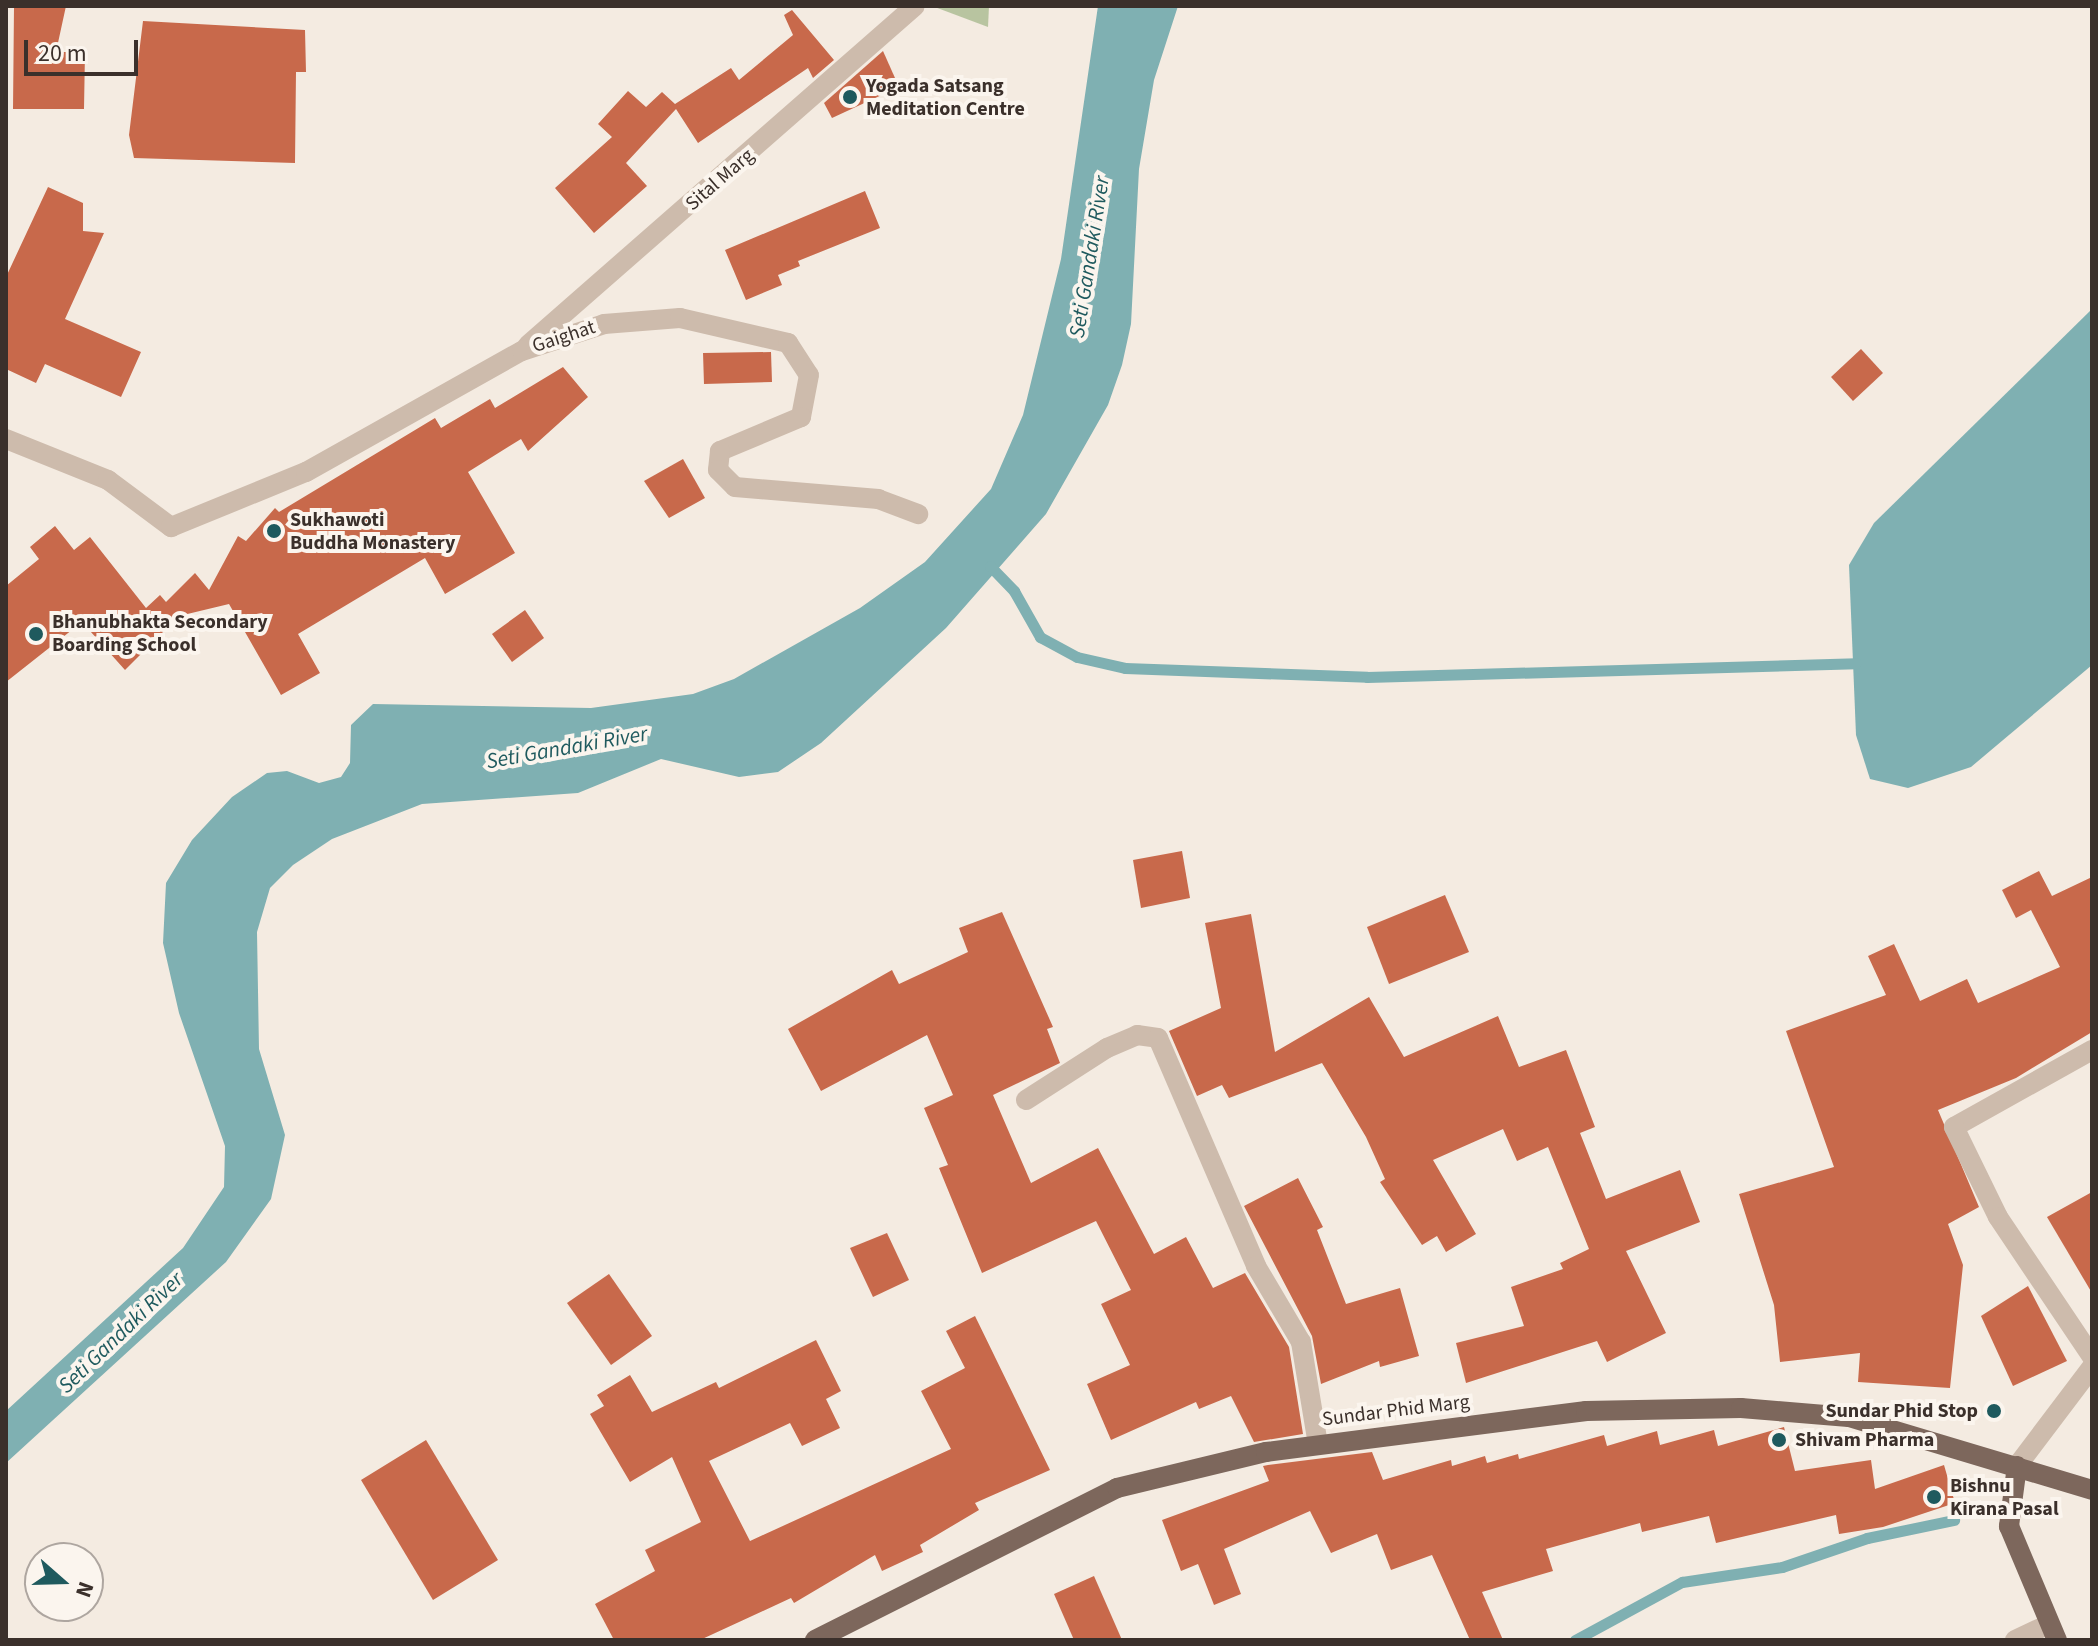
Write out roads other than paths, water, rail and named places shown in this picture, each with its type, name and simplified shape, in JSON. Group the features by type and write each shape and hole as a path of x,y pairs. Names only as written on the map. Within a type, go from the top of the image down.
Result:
{"main road":[{"name":"Sundar Phid Marg","path":"815,1640 1117,1488 1318,1445 1586,1411 1741,1408 1849,1417 2092,1490"},
{"path":"2017,1466 2009,1526 2053,1632"}],"street":[{"name":"Sital Marg","path":"522,351 915,6"},
{"name":"Gaighat","path":"6,439 108,480 171,527 306,472 522,351 604,324 680,318 788,343 809,375 801,417 720,451 718,470 735,487 878,499 918,514"},
{"path":"1026,1100 1107,1048 1137,1035 1158,1038 1256,1266 1301,1342 1318,1445"},
{"path":"2092,1050 1954,1127 1998,1217 2092,1357"},
{"path":"2017,1466 2092,1367"},
{"path":"2015,1640 2053,1632"}],"water":[{"name":"Seti Gandaki River","path":"1098,6 1178,6 1154,80 1139,169 1131,324 1122,365 1108,405 1046,514 946,628 821,743 778,772 739,777 661,759 578,793 422,804 332,839 293,865 270,888 257,932 259,1049 285,1135 271,1199 226,1262 6,1463 6,1411 183,1248 224,1187 225,1146 179,1013 163,943 166,883 192,840 232,797 267,773 287,771 319,783 341,777 350,763 351,725 373,704 591,708 693,694 734,679 860,608 925,562 991,489 1023,415 1061,259"},
{"path":"2092,309 2092,665 1971,767 1908,788 1870,779 1856,735 1849,565 1874,523"}],"waterway":[{"path":"990,566 1014,591 1040,637 1077,657 1125,668 1367,677 1856,663"},
{"path":"1575,1640 1682,1582 1782,1567 1867,1538 1954,1520"}],"place":[{"name":"Yogada Satsang Meditation Centre","path":"850,97"},
{"name":"Sukhawoti Buddha Monastery","path":"274,531"},
{"name":"Bhanubhakta Secondary Boarding School","path":"36,634"},
{"name":"Sundar Phid Stop","path":"1994,1411"},
{"name":"Shivam Pharma","path":"1779,1440"},
{"name":"Bishnu Kirana Pasal","path":"1934,1497"}]}
